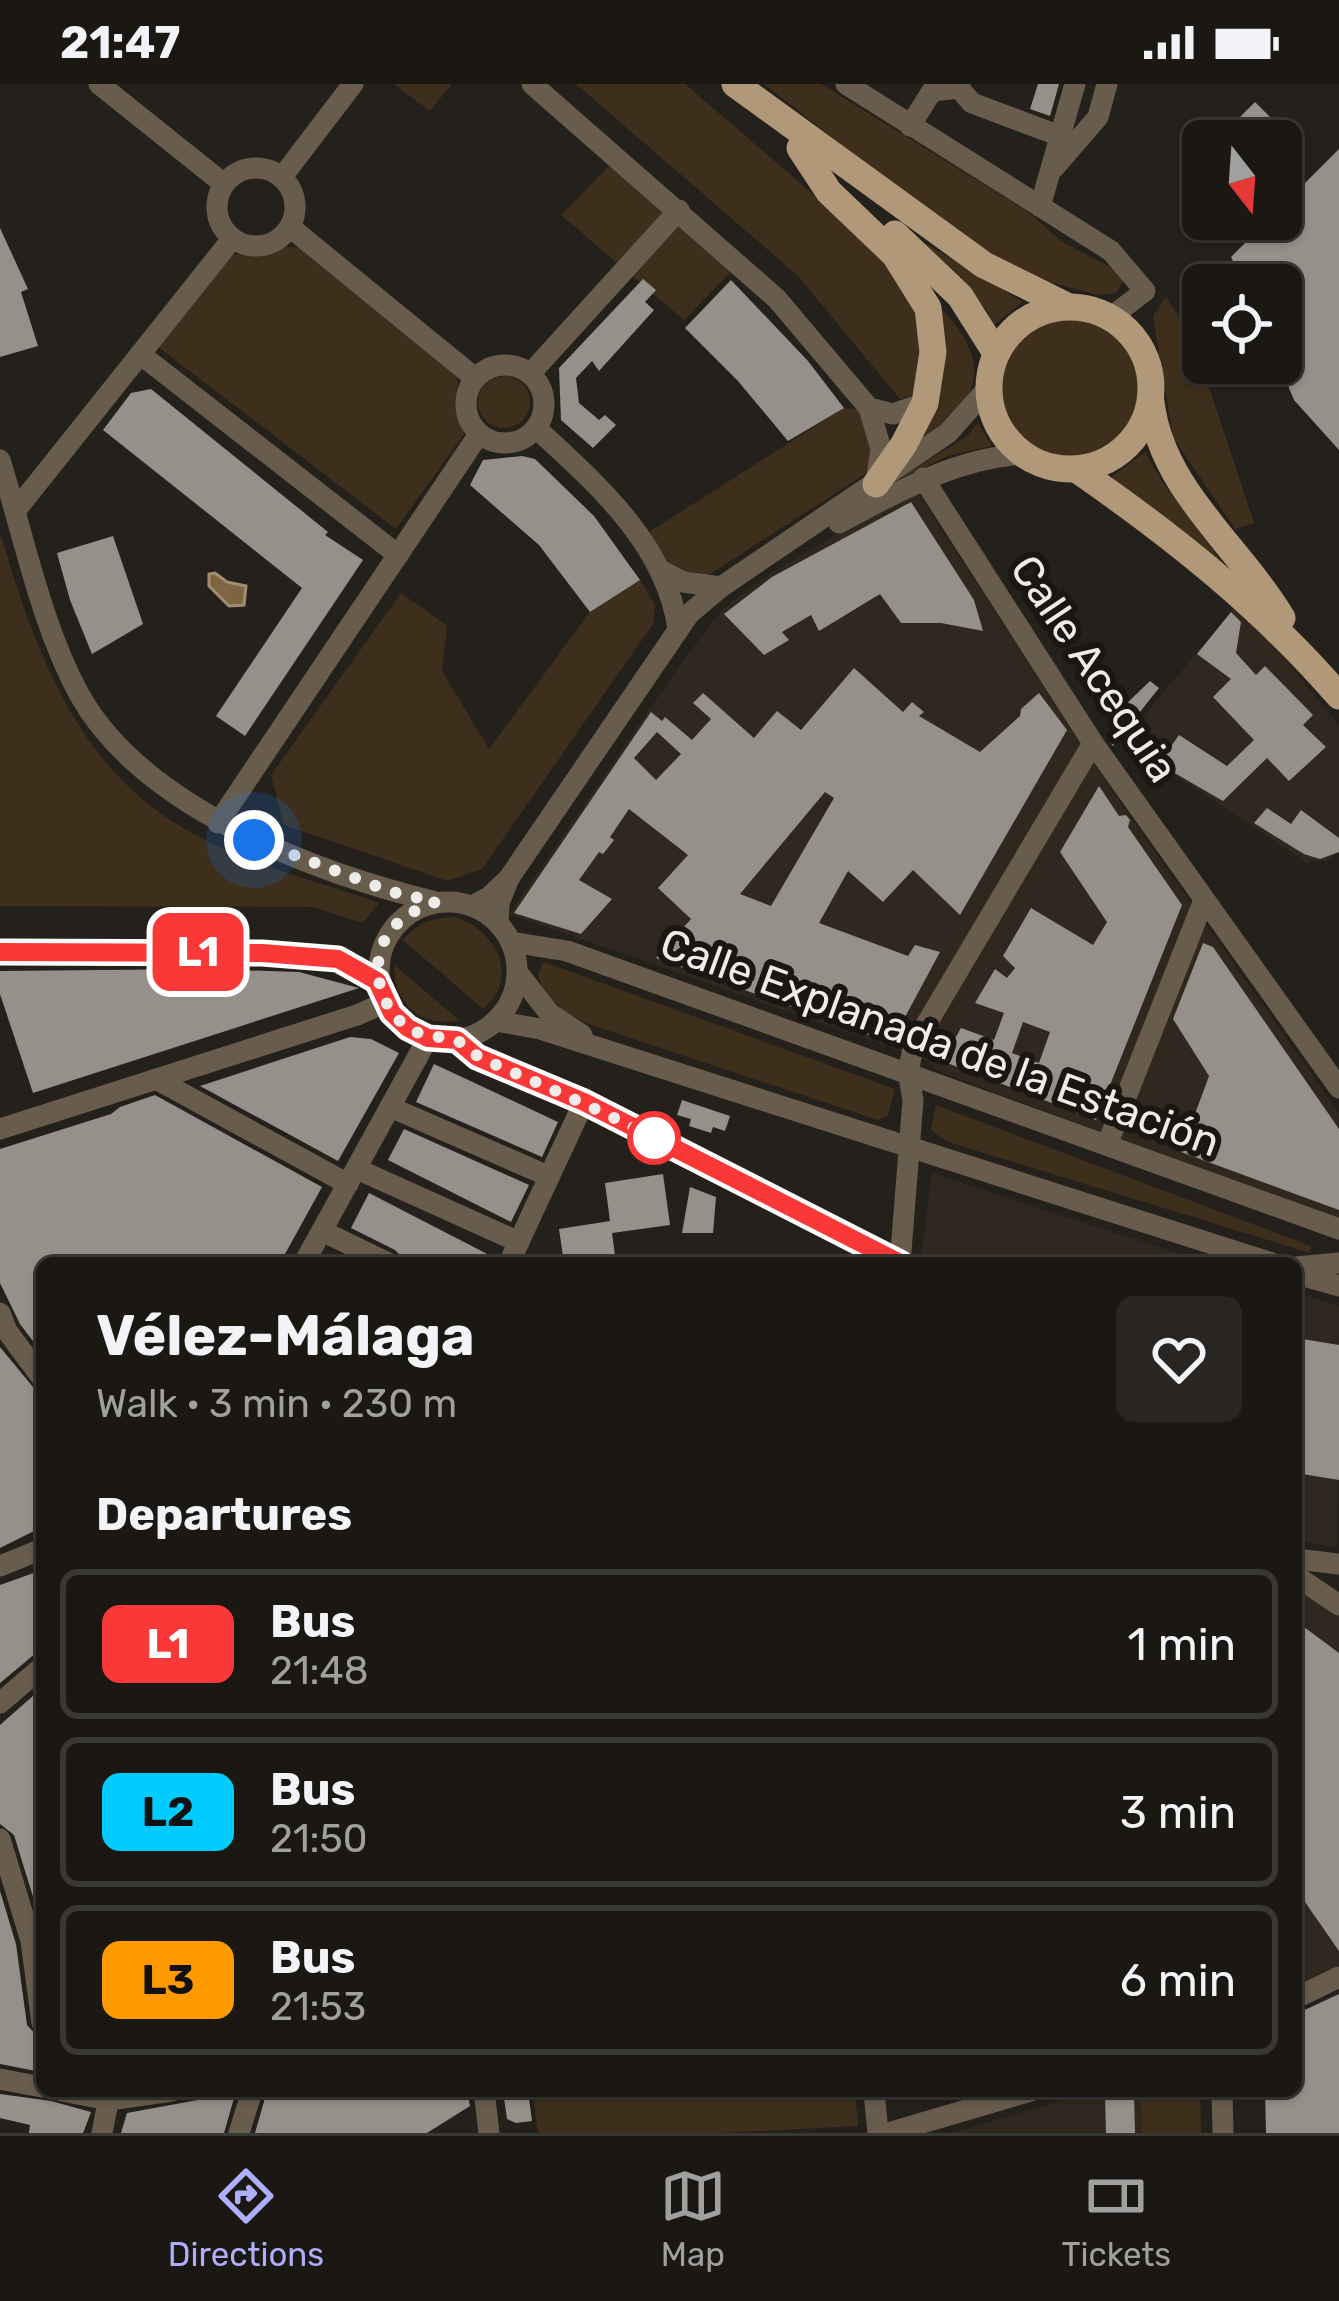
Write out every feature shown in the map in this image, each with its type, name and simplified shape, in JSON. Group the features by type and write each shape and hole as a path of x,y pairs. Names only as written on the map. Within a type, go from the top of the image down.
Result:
{"main road":[{"path":"731,84 960,296 996,353"},
{"path":"731,84 984,265 1067,307"},
{"path":"800,148 829,192 895,255 928,308 934,352 925,403 876,484"},
{"path":"1151,398 1143,424 1126,446 1103,462 1076,469 1048,466 1023,454 1004,436 992,413 988,388 996,353 1014,329 1039,313 1067,307 1090,309 1130,332 1150,374 1154,428 1176,476 1278,611 1303,654"},
{"path":"1076,469 1208,564 1303,654 1339,696"}],"street":[{"path":"99,84 224,184"},
{"path":"282,177 353,84"},
{"path":"532,84 777,299 869,409 881,449 876,484"},
{"path":"847,84 1111,251 1145,291 1111,317"},
{"path":"1040,207 1075,84"},
{"path":"1050,173 1098,117 1107,84"},
{"path":"910,126 932,91 960,86 972,103 1060,136"},
{"path":"252,168 282,177 295,201 290,227 263,246 247,246 232,238 217,213 224,184 252,168"},
{"path":"530,374 679,210"},
{"path":"290,227 476,378"},
{"path":"16,510 232,238"},
{"path":"140,354 398,554"},
{"path":"502,365 530,374 544,400 536,428 524,439 509,443 493,442 479,434 465,407 467,391 476,378 502,365"},
{"path":"498,923 509,878 689,614 948,433 988,388"},
{"path":"869,409 893,414 925,403"},
{"path":"536,428 604,494 664,572 674,597 678,629"},
{"path":"218,823 479,434"},
{"path":"664,572 683,582 729,582 922,478 965,463 1023,454"},
{"path":"0,460 62,657 80,697 117,746 218,823 392,892 472,906 498,923 512,942 518,973 549,1013 607,1052"},
{"name":"Calle Acequia","path":"922,478 1093,742 1339,1088"},
{"path":"900,1257 913,1100 908,1071 914,1046 1093,742"},
{"path":"472,906 509,878"},
{"path":"1107,1145 1204,900"},
{"path":"436,902 400,919 386,938 382,991 392,1013 408,1028 428,1038 457,1040 484,1030 507,1007 518,973"},
{"name":"Calle Explanada de la Estación","path":"512,942 567,951 1339,1229"},
{"path":"0,952 262,953 338,959 382,991"},
{"path":"0,1129 357,1015 382,991"},
{"path":"496,1021 540,1029 1253,1257"},
{"path":"307,1257 428,1038"},
{"path":"457,1040 477,1057 584,1102 890,1257"},
{"path":"156,1079 514,1253 584,1102"},
{"path":"391,1107 548,1176"},
{"path":"322,1231 376,1257"},
{"path":"1302,1269 1339,1263"},
{"path":"1302,1272 1339,1286"},
{"path":"0,1313 36,1370"},
{"path":"0,1566 36,1552"},
{"path":"1302,1560 1339,1564"},
{"path":"1302,1580 1339,1605"},
{"path":"0,1703 36,1672"},
{"path":"0,1838 36,1940"},
{"path":"1302,1995 1339,1977"},
{"path":"0,2079 36,2086"},
{"path":"102,2133 109,2097"},
{"path":"239,2133 250,2097"},
{"path":"485,2097 489,2133"},
{"path":"875,2097 878,2133"},
{"path":"888,2133 1011,2097"},
{"path":"1222,2097 1223,2133"}],"shaded area":[{"path":"394,84 452,84 430,111"},
{"path":"576,84 685,84 892,262 918,302 921,392 900,399 798,276"},
{"path":"764,84 821,84 1027,211 1061,241 1116,270 1123,281 1116,293 1098,295 1015,273 948,228"},
{"path":"614,161 735,268 684,320 561,215"},
{"path":"925,243 1023,302 994,325 986,309"},
{"path":"303,247 457,377 464,434 396,529 157,346 230,255"},
{"path":"1166,297 1182,322 1182,384 1208,384 1254,523 1235,529 1173,437 1153,316"},
{"path":"937,304 967,344 974,379 957,411 917,442 935,409 943,375"},
{"path":"1070,320 1096,326 1118,340 1132,362 1138,388 1132,414 1118,436 1096,450 1070,456 1044,450 1022,436 1008,414 1002,388 1008,362 1022,340 1044,326"},
{"path":"504,376 522,384 530,402 522,420 504,428 486,420 478,402 486,384"},
{"path":"844,408 858,409 873,433 870,471 704,578 674,573 649,532"},
{"path":"978,423 992,446 948,456 891,483 966,437"},
{"path":"1145,452 1225,566 1115,482 1113,476"},
{"path":"914,487 1105,781 1339,1113 1339,1221 938,1071 924,1059 509,914 722,610 754,584"},
{"path":"0,532 44,659 63,699 113,771 145,802 206,840 380,903 362,923 313,907 0,906"},
{"path":"209,574 227,582 246,586 244,605 229,606 209,586"},
{"path":"640,580 655,605 653,624 482,869 448,881 284,825 271,775 401,593 447,626 442,671 489,749 590,612"},
{"path":"1239,603 1339,725 1339,852 1326,861 1305,862 1123,740"},
{"path":"455,917 482,932 499,956 500,983 483,1009 403,940 426,922"},
{"path":"544,962 895,1089 888,1115 878,1120 583,1022 544,990 538,974"},
{"path":"394,965 460,1021 433,1020 412,1010 399,991"},
{"path":"936,1105 1311,1246 1310,1253 948,1142 931,1130"},
{"path":"932,1173 1190,1257 921,1257"},
{"path":"1302,1294 1339,1306 1337,1548 1302,1541"},
{"path":"1302,1589 1339,1616 1339,1965 1302,1987"},
{"path":"533,2097 856,2097 858,2126 723,2133 538,2133"},
{"path":"1074,2097 1141,2097 1142,2133 952,2133"},
{"path":"1141,2097 1200,2097 1201,2133 1142,2133"}],"building":[{"path":"1038,84 1059,84 1050,116 1030,109"},
{"path":"1255,102 1270,117 1267,120 1237,120"},
{"path":"1339,149 1339,450 1294,400 1287,384 1302,384 1302,264 1234,264 1231,257 1248,240 1302,240 1302,186"},
{"path":"0,228 28,289 21,292 38,346 0,357"},
{"path":"643,279 656,290 645,302 654,310 599,371 592,361 576,378 579,403 599,420 605,415 616,425 593,448 561,420 559,368"},
{"path":"731,280 808,361 844,408 788,441 685,328"},
{"path":"151,389 328,532 325,535 363,560 245,736 216,716 302,588 103,430 131,393"},
{"path":"535,459 594,516 640,580 590,612 539,545 470,485 483,460"},
{"path":"911,502 974,600 983,631 941,623 901,623 880,594 819,631 811,615 782,632 789,640 764,655 724,614 772,577"},
{"path":"113,536 143,624 92,654 57,553"},
{"path":"1231,612 1241,622 1236,653 1256,675 1265,666 1313,715 1303,725 1326,747 1289,781 1267,758 1223,801 1159,764 1179,735 1227,766 1254,740 1213,697 1231,679 1197,654"},
{"path":"854,668 903,712 912,702 924,712 919,716 980,752 1039,693 1067,730 960,915 913,870 883,902 848,871 819,923 908,956 915,945 940,952 891,1043 656,958 691,919 658,888 688,855 629,809 610,837 614,840 579,880 612,899 581,934 514,913 651,712 662,721 665,717 692,740 711,719 693,703 703,693 754,738 777,711 801,730","holes":["657,732 681,754 656,780 634,758","825,792 834,798 771,906 740,894"]},
{"path":"1150,681 1159,688 1113,746 1110,742 1123,707"},
{"path":"1099,786 1119,816 1130,820 1128,827 1182,905 1096,1120 942,1061 961,1028 994,1040 1004,1013 975,1003 995,969 1007,978 1015,968 1003,956 1031,908 1093,945 1107,922 1060,852","holes":["1023,1022 1050,1032 1039,1063 1012,1053"]},
{"path":"1267,808 1291,824 1301,810 1339,838 1339,852 1320,859 1304,854 1254,823"},
{"path":"1203,943 1213,947 1339,1129 1339,1210 1181,1152 1209,1076 1173,1019"},
{"path":"0,971 299,972 359,988 33,1093 0,994"},
{"path":"350,1037 371,1039 399,1053 338,1161 200,1086"},
{"path":"434,1064 558,1122 542,1157 416,1102"},
{"path":"155,1095 322,1187 283,1257 36,1257 36,1345 0,1283 0,1149 111,1114"},
{"path":"682,1100 730,1116 725,1131 713,1127 711,1133 689,1126 691,1119 677,1115"},
{"path":"404,1129 529,1185 511,1222 388,1160"},
{"path":"663,1174 670,1225 612,1233 615,1257 563,1257 559,1229 610,1221 605,1183"},
{"path":"690,1187 716,1197 713,1233 682,1233"},
{"path":"369,1193 493,1257 402,1257 351,1228"},
{"path":"1302,1339 1339,1345 1339,1480 1302,1474"},
{"path":"0,1347 36,1391 36,1530 0,1548"},
{"path":"36,1572 36,1653 0,1683 0,1585"},
{"path":"1302,1625 1339,1653 1339,1951 1302,1898"},
{"path":"36,1693 36,1906 14,1835 0,1824 0,1725"},
{"path":"0,1891 16,1944 27,2025 36,2035 36,2071 0,2064"},
{"path":"1339,1994 1339,2133 1266,2133 1265,2097 1302,2097 1302,2011"},
{"path":"0,2094 91,2112 83,2133 29,2133 30,2125 0,2118"},
{"path":"214,2097 234,2098 224,2133 121,2133 127,2113"},
{"path":"265,2097 468,2097 470,2106 427,2133 255,2133"},
{"path":"504,2097 529,2097 532,2121 507,2119"},
{"path":"1105,2097 1134,2097 1135,2133 1106,2133"}],"bus line":[{"name":"L1","path":"0,952 262,953 338,959 377,981 392,1013 408,1028 428,1038 457,1040 477,1057 584,1102 891,1257"}],"route":[{"path":"254,840 392,892 436,902 400,919 381,947 377,981 392,1013 428,1038 457,1040 477,1057 584,1102 654,1138"}]}
